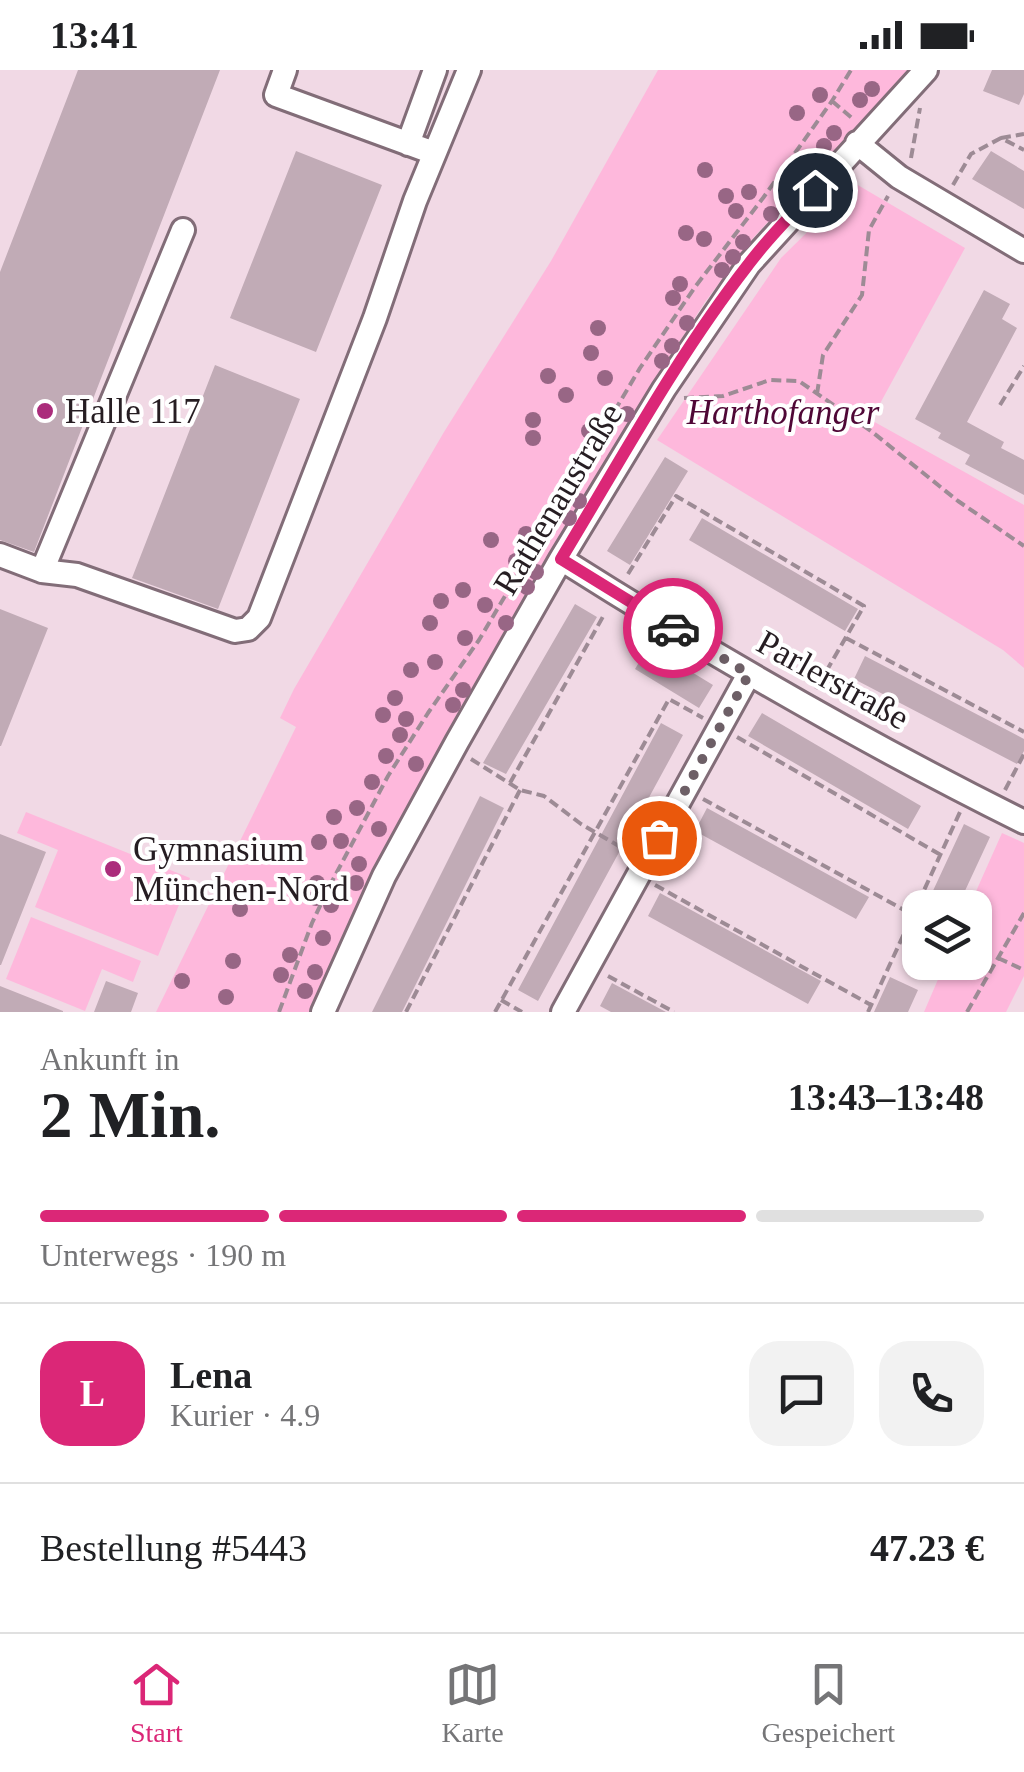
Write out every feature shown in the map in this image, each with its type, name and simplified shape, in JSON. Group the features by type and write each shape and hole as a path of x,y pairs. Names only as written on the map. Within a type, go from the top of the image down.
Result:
{"street":[{"path":"285,70 276,95 434,153"},
{"path":"408,144 435,70"},
{"path":"0,555 42,571 77,576 235,631 248,629 259,618 375,318 414,201 469,70"},
{"name":"Rathenaustraße","path":"323,1012 384,876 561,559 664,388 714,312 772,236 926,70"},
{"path":"863,137 899,176 1024,250"},
{"path":"42,571 183,230"},
{"name":"Parlerstraße","path":"561,559 749,674 1024,822"},
{"path":"562,1012 749,674"}],"path":[{"path":"279,1012 312,923 388,776 479,640 640,368 851,70"},
{"path":"832,101 863,137"},
{"path":"817,394 822,355 862,295 869,230 911,158 920,106"},
{"path":"943,202 972,154 1001,138 1024,134"},
{"path":"1001,138 1024,150"},
{"path":"1000,405 1024,366"},
{"path":"677,398 724,396 770,380 799,381 872,432 958,502 1024,546"},
{"path":"510,782 676,496 864,606 806,706"},
{"path":"846,638 1024,732"},
{"path":"454,749 520,790 544,796 642,868 872,1005"},
{"path":"996,808 1024,754"},
{"path":"685,789 902,909"},
{"path":"406,1012 520,790"},
{"path":"925,890 969,794"},
{"path":"967,1012 1024,913"},
{"path":"868,1012 902,939"},
{"path":"998,958 1024,970"},
{"path":"588,965 674,1012"},
{"path":"501,1000 522,1012"}],"green space":[{"path":"658,70 909,70 754,237 705,302 628,422 633,426 510,627 430,769 309,1012 156,1012 296,727 280,718 294,689 444,432 551,261"},
{"name":"Harthofanger","path":"856,184 965,248 871,420 1024,505 1024,668 1003,650 657,440 781,258"},
{"path":"26,812 190,878 158,956 35,907 58,850 17,833"},
{"path":"1002,833 1024,843 1024,976 1006,1012 924,1012 938,980 992,980 992,890 977,890"},
{"path":"31,917 141,961 133,982 102,969 85,1011 6,979"}],"building":[{"name":"Halle 117","path":"78,70 220,70 34,552 0,540 0,272"},
{"path":"992,70 1024,70 1024,94 1019,105 983,91"},
{"path":"296,151 382,185 316,352 230,318"},
{"path":"991,151 1024,171 1024,209 972,179"},
{"path":"984,290 1010,304 1002,319 1017,328 967,422 1004,442 1001,448 1024,460 1024,495 965,464 970,455 938,438 941,433 915,419"},
{"path":"215,365 300,399 218,609 132,578"},
{"path":"665,457 688,471 630,565 607,551"},
{"path":"702,518 858,609 845,631 689,540"},
{"path":"575,604 597,617 506,774 483,763"},
{"path":"0,609 48,628 1,746 0,746"},
{"path":"649,646 713,685 699,708 635,669"},
{"path":"865,656 1024,739 1024,751 1017,764 854,679"},
{"path":"762,713 921,806 908,829 748,736"},
{"path":"661,723 683,735 538,1001 518,990"},
{"path":"480,796 504,808 402,1012 372,1012"},
{"path":"707,808 869,897 856,919 695,831"},
{"path":"964,824 990,837 965,890 933,890"},
{"path":"0,834 46,852 1,965 0,965"},
{"path":"660,893 821,981 808,1004 648,916"},
{"path":"890,977 918,990 908,1012 874,1012"},
{"path":"106,981 138,993 131,1012 94,1012"},
{"path":"612,983 666,1012 611,1012 600,1006"},
{"path":"0,986 63,1011 63,1012 0,1012"}],"way so far":[{"path":"659,838 749,674 673,628"}],"place":[{"name":"Halle 117","path":"45,411"},
{"name":"Gymnasium München-Nord","path":"113,869"}],"route":[{"path":"673,628 561,559 714,312 772,236 815,190"}]}
